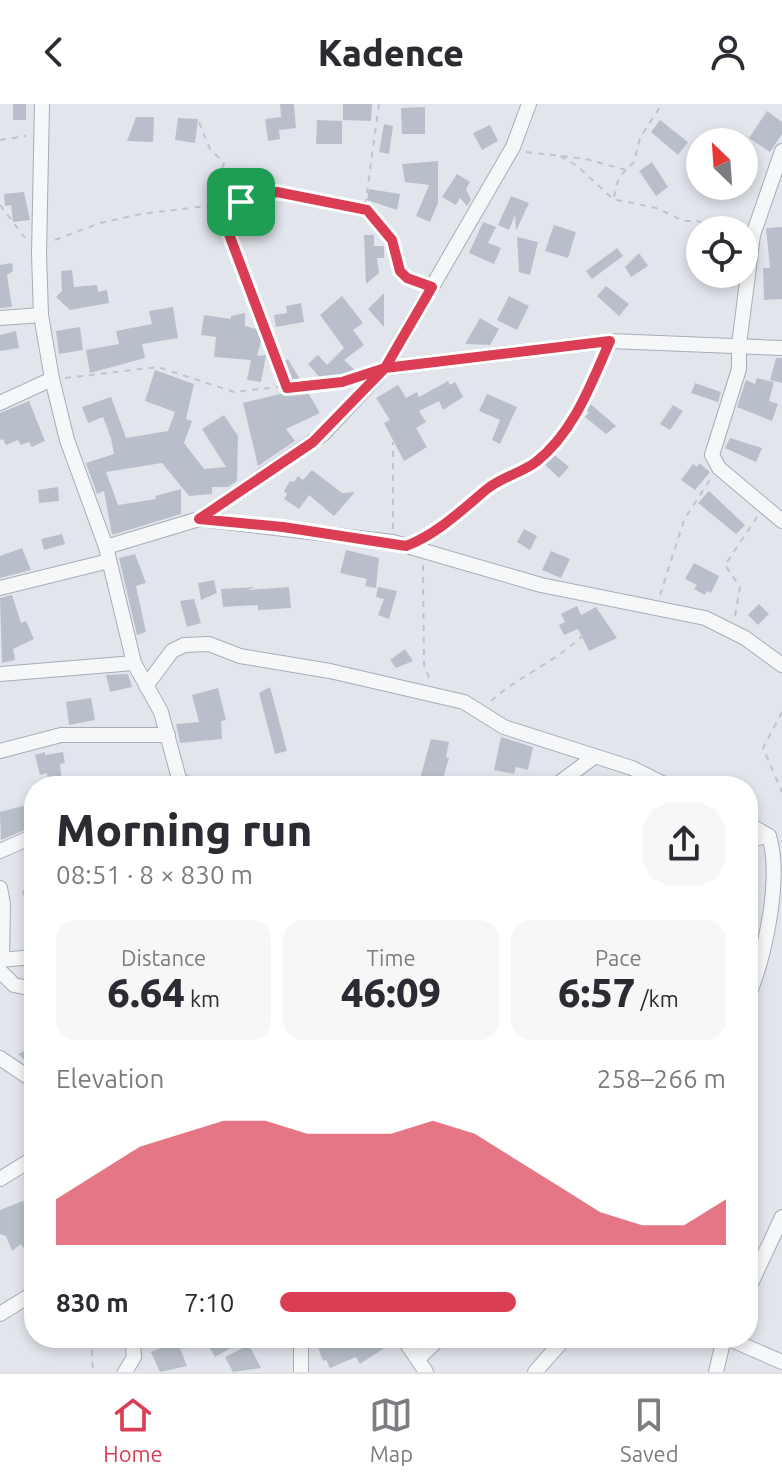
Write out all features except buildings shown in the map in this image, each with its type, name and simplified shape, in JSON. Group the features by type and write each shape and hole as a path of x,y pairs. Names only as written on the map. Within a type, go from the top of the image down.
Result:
{"street":[{"path":"42,104 41,315 52,379 67,440 107,554 134,663 168,735 178,776"},
{"path":"0,588 107,554 199,519 313,442 385,368 506,159 529,104"},
{"path":"782,151 753,235 738,377 713,448 713,459 719,468 782,521"},
{"path":"0,318 41,315"},
{"path":"385,368 610,341 782,348"},
{"path":"0,403 52,379"},
{"path":"199,519 400,544 541,585 705,618 735,633 782,665"},
{"path":"146,686 172,651 198,643 240,656 330,671 464,702 504,727 632,768 648,776"},
{"path":"0,674 134,663"},
{"path":"0,751 61,735 168,735"},
{"path":"568,776 594,757"},
{"path":"758,830 769,836 775,857 775,889 758,970"},
{"path":"758,838 769,836"},
{"path":"0,851 24,840"},
{"path":"0,888 3,904 1,964 14,985 24,987"},
{"path":"1,964 24,959"},
{"path":"0,1058 24,1074"},
{"path":"0,1179 24,1164"},
{"path":"758,1269 782,1217"},
{"path":"0,1314 24,1299"},
{"path":"125,1372 134,1357 133,1348"},
{"path":"301,1348 301,1372"},
{"path":"411,1348 426,1372"},
{"path":"419,1358 430,1348"},
{"path":"539,1371 557,1348"},
{"path":"716,1372 722,1348"},
{"path":"744,1348 782,1362"}],"path":[{"path":"379,104 365,195 367,210 392,240 400,271 407,278 432,287"},
{"path":"614,199 619,177 634,162 640,138 662,104"},
{"path":"199,122 210,149 224,163 218,183 218,205 287,388"},
{"path":"0,140 40,136"},
{"path":"506,159 528,152 626,170"},
{"path":"560,156 576,165 614,199 656,208 686,221"},
{"path":"0,205 39,250 100,223 141,214 218,205 277,192 367,210"},
{"path":"393,442 400,544 423,538 496,482 534,463 560,439 593,381 610,341"},
{"path":"52,379 158,367 234,392 342,382 385,368"},
{"path":"664,610 660,592 684,520 693,501 719,468"},
{"path":"735,633 740,587 725,565 764,506"},
{"path":"424,552 424,665 431,683"},
{"path":"481,710 512,682 563,653 587,631"},
{"path":"782,712 763,748 782,792"},
{"path":"92,1348 93,1372"}],"route":[{"path":"241,202 218,205 251,300 287,388 342,382 385,368 322,435 199,519 283,527 406,546 416,543 496,482 534,463 560,439 593,381 610,341 385,368 432,287 407,278 400,271 392,240 367,210 277,192 241,202"}]}
